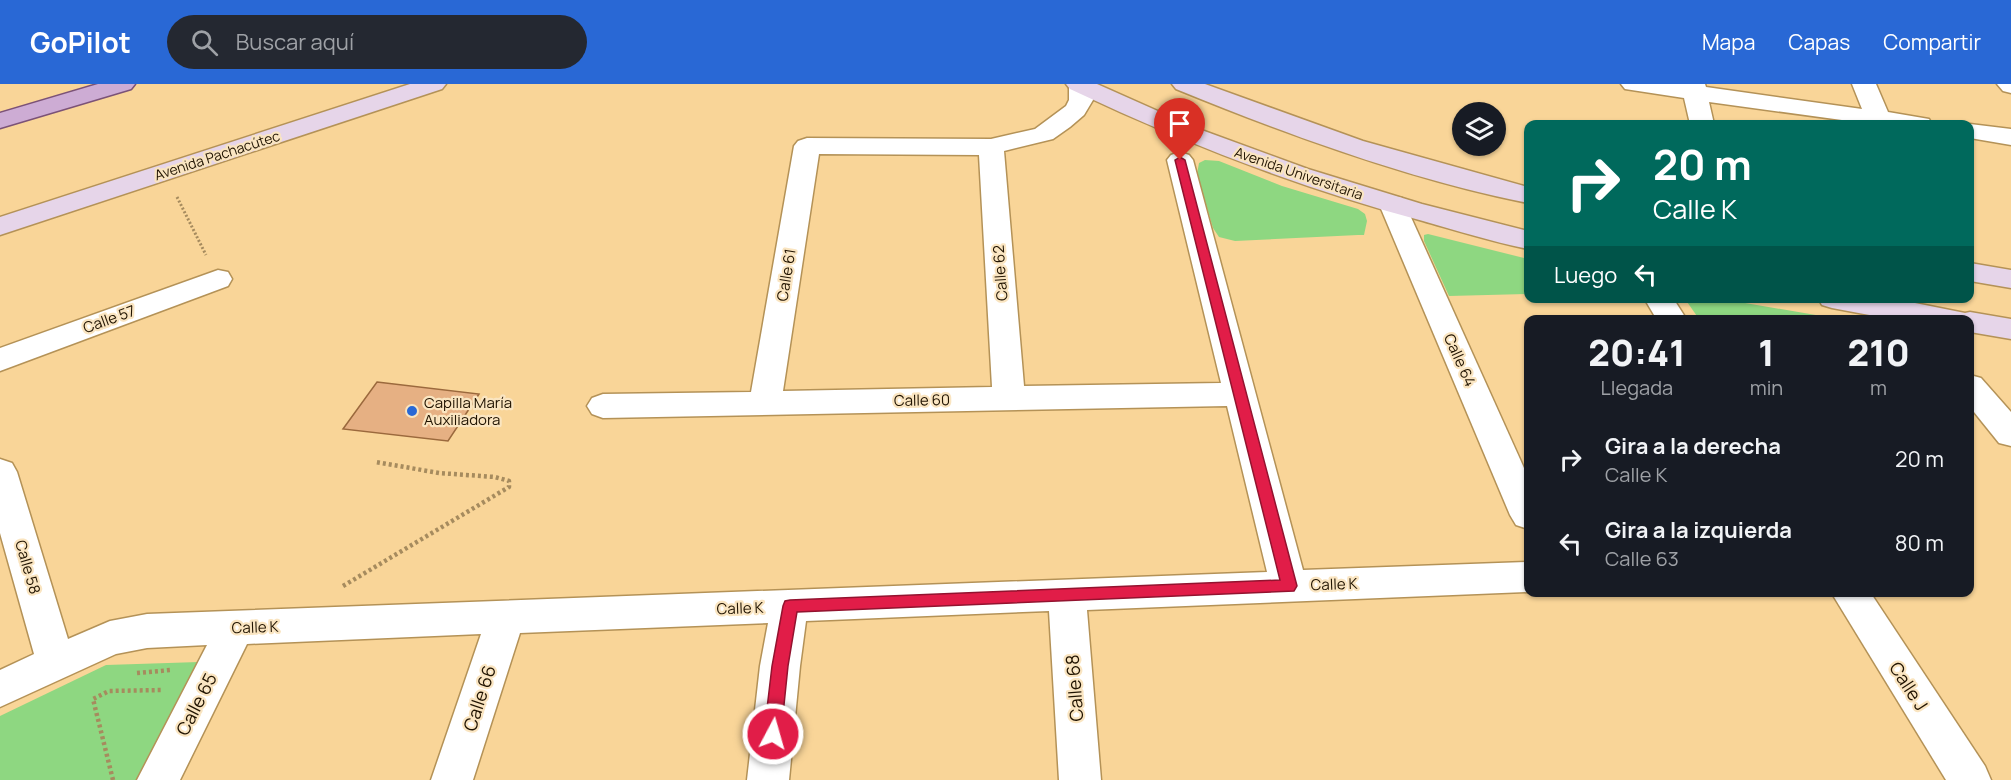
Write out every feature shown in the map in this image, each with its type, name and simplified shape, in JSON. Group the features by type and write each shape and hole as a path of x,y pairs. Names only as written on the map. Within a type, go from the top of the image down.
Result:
{"main road":[{"path":"0,105 74,84"},
{"path":"0,121 123,84"}],"street":[{"name":"Avenida Pachacútec","path":"0,226 434,84"},
{"path":"991,147 1044,134 1061,122 1074,111 1081,100 1079,84"},
{"name":"Avenida Universitaria","path":"1079,84 1140,113 1215,144 1317,181 1392,204 1524,239"},
{"path":"1184,84 1302,129 1394,159 1524,194"},
{"path":"1633,84 1694,88 1887,120"},
{"path":"1864,84 1879,119"},
{"path":"1694,88 1701,120"},
{"path":"1974,132 2011,137"},
{"name":"Calle 61","path":"765,403 807,146 991,147"},
{"name":"Calle 62","path":"991,147 1009,398"},
{"path":"1180,160 1289,586"},
{"name":"Calle 64","path":"1392,204 1524,506"},
{"path":"1974,273 2011,279"},
{"name":"Calle 57","path":"0,360 218,279"},
{"path":"1855,303 1909,315"},
{"path":"1974,323 2011,329"},
{"path":"1974,391 2011,434"},
{"name":"Calle 60","path":"603,406 1241,394"},
{"name":"Calle 58","path":"0,472 56,662"},
{"name":"Calle K","path":"0,689 110,638 147,631 1524,577"},
{"name":"Calle 68","path":"1067,595 1080,780"},
{"name":"Calle J","path":"1852,597 1970,780"},
{"path":"768,780 780,666 790,606"},
{"name":"Calle 66","path":"452,780 506,617"},
{"name":"Calle 65","path":"158,780 234,628"}],"path":[{"path":"164,172 218,279"},
{"path":"312,625 328,596 509,487 509,481 495,477 440,473 376,462"},
{"path":"134,673 177,670"},
{"path":"114,780 93,699 109,691 166,690"}],"green space":[{"path":"1205,160 1219,161 1282,186 1358,209 1365,214 1367,221 1364,235 1235,241 1219,237 1213,228 1197,174 1199,163"},
{"path":"1428,234 1524,258 1524,294 1449,296 1424,241 1424,235"},
{"path":"1688,303 1745,303 1816,315 1696,315"},
{"path":"199,662 138,780 0,780 0,716 106,665"}],"building":[{"name":"Capilla María Auxiliadora","path":"377,382 479,394 448,441 343,429"}],"place":[{"name":"Capilla María Auxiliadora","path":"412,411"}],"route":[{"path":"773,734 780,666 790,606 1289,586 1180,160"}]}
